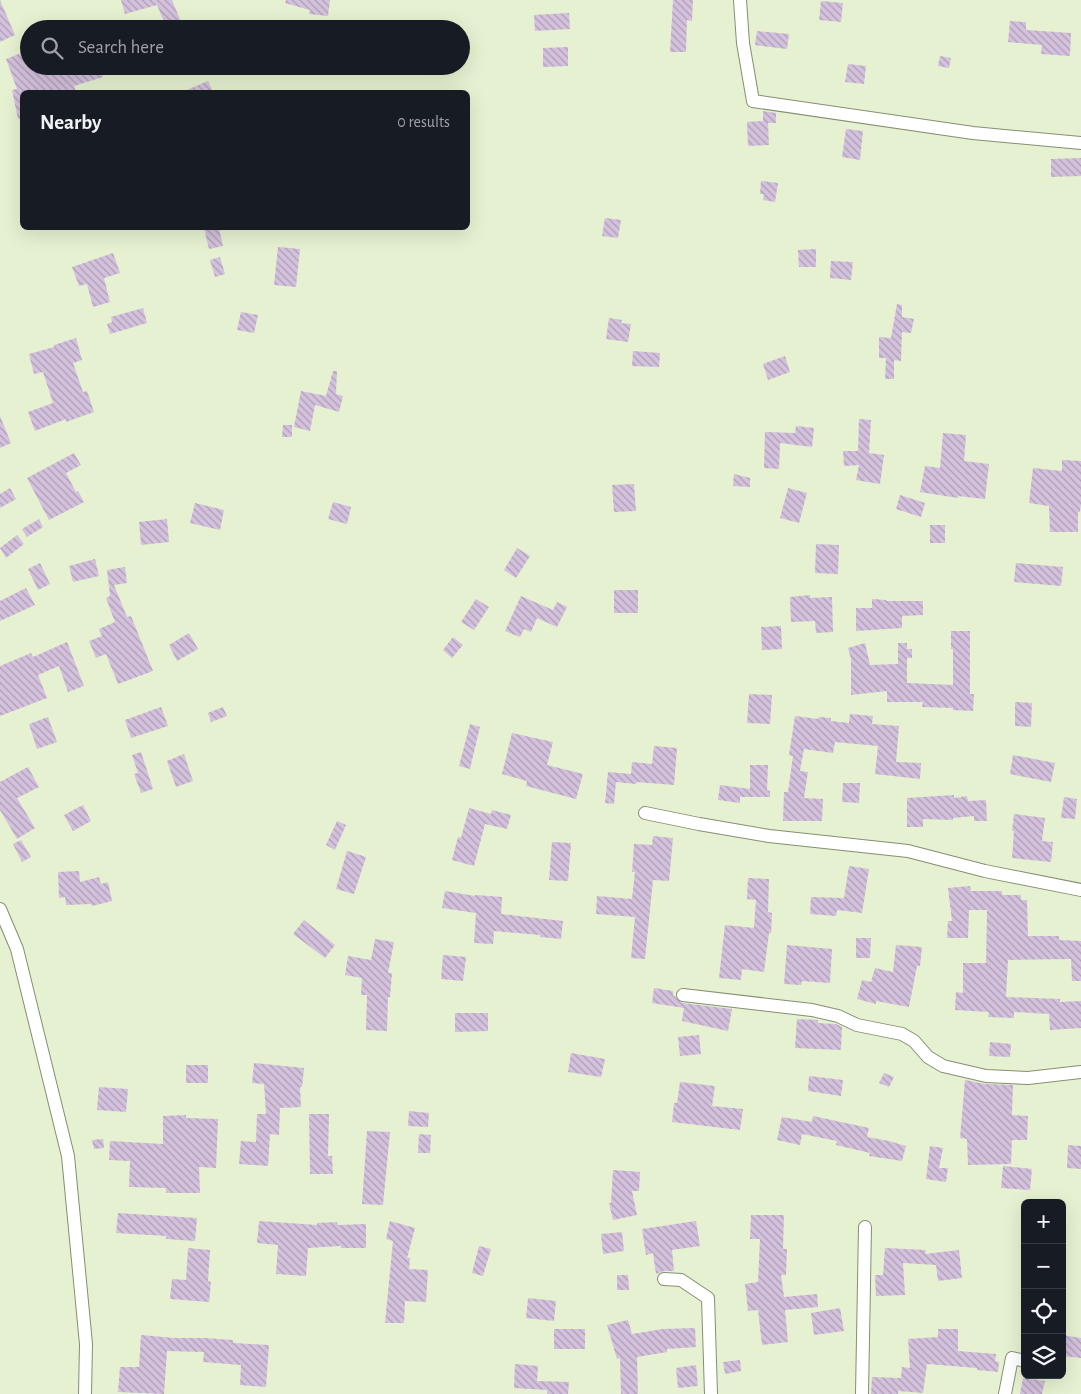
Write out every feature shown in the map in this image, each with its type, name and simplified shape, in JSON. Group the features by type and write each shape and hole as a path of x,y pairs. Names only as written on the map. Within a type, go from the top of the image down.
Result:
{"street":[{"path":"740,0 743,43 753,101 973,133 1081,143"},
{"path":"645,813 769,836 908,851 985,871 1081,890"},
{"path":"0,909 17,949 68,1156 86,1344 85,1394"},
{"path":"683,995 812,1010 838,1016 858,1025 902,1034 914,1041 928,1057 943,1066 986,1076 1028,1078 1081,1072"},
{"path":"862,1394 865,1227"},
{"path":"664,1278 681,1280 708,1298 711,1394"},
{"path":"1006,1394 1012,1358 1021,1359"}],"building":[{"path":"0,0 15,35 0,42"},
{"path":"121,0 172,0 180,20 163,20 157,5 125,14"},
{"path":"286,0 330,0 328,16 309,14 310,10 285,3"},
{"path":"673,0 693,0 692,21 687,20 686,52 670,52"},
{"path":"821,1 843,3 841,22 819,20"},
{"path":"569,13 570,29 535,31 534,15"},
{"path":"1010,21 1026,22 1026,30 1071,33 1070,56 1041,54 1042,45 1008,42"},
{"path":"757,31 789,34 787,49 755,45"},
{"path":"568,47 568,66 543,67 543,48"},
{"path":"20,54 20,75 102,75 103,77 74,86 75,90 20,90 20,119 18,119 12,90 17,89 6,59"},
{"path":"940,56 951,58 949,68 938,66"},
{"path":"848,64 866,66 864,84 845,82"},
{"path":"208,81 212,90 187,90"},
{"path":"763,111 776,113 776,123 768,123 769,145 748,146 747,122 763,121"},
{"path":"846,129 863,131 860,160 842,157"},
{"path":"1081,158 1081,176 1051,177 1051,159"},
{"path":"761,181 778,183 775,202 763,200 764,194 760,194"},
{"path":"605,218 621,220 618,238 602,236"},
{"path":"204,230 219,230 223,246 209,249"},
{"path":"278,247 300,249 296,287 274,285"},
{"path":"816,249 816,267 799,267 798,250"},
{"path":"113,253 120,273 104,278 110,302 93,307 87,284 79,286 72,267"},
{"path":"220,257 225,274 215,277 210,260"},
{"path":"831,261 853,262 851,280 830,278"},
{"path":"897,304 902,305 902,317 914,319 911,333 902,332 901,361 894,360 894,379 885,379 886,358 879,358 879,337 891,338"},
{"path":"143,308 147,323 110,334 107,324 112,322 111,317"},
{"path":"241,312 258,315 254,333 237,330"},
{"path":"609,318 622,320 621,323 631,324 628,342 606,339"},
{"path":"76,338 82,360 73,363 83,392 87,391 94,412 66,422 66,419 35,431 28,412 53,403 43,372 34,374 29,354"},
{"path":"633,351 660,353 659,367 632,366"},
{"path":"785,356 790,372 768,380 763,364"},
{"path":"333,371 337,371 336,394 343,396 339,412 315,405 310,431 294,427 301,391 326,396"},
{"path":"0,416 11,443 0,448"},
{"path":"859,419 871,420 869,453 884,455 880,484 856,480 859,465 844,466 843,451 858,451"},
{"path":"283,425 292,425 292,437 282,437"},
{"path":"796,426 814,428 812,447 780,443 779,469 764,468 765,432 795,433"},
{"path":"943,433 966,435 964,461 989,464 985,499 958,496 958,498 920,492 925,466 940,468"},
{"path":"74,453 81,465 66,473 76,492 78,491 84,502 49,520 27,478"},
{"path":"1062,460 1081,461 1081,504 1080,512 1078,512 1078,532 1050,532 1049,506 1029,503 1033,468 1062,471"},
{"path":"734,474 750,478 750,487 733,486"},
{"path":"634,484 636,511 614,512 612,485"},
{"path":"10,488 16,499 0,508 0,494"},
{"path":"788,488 807,493 799,523 780,518"},
{"path":"900,495 925,503 921,517 896,509"},
{"path":"333,502 351,507 347,524 328,519"},
{"path":"195,503 224,510 220,530 190,523"},
{"path":"39,519 43,527 27,537 22,529"},
{"path":"167,519 169,542 141,545 139,522"},
{"path":"930,525 945,525 945,543 930,543"},
{"path":"17,535 24,544 6,558 0,548"},
{"path":"816,544 839,545 838,574 815,573"},
{"path":"517,548 530,556 516,578 504,570"},
{"path":"95,559 99,576 73,582 69,566"},
{"path":"40,563 50,584 38,590 28,569"},
{"path":"1016,563 1063,567 1061,586 1014,582"},
{"path":"125,567 127,583 114,585 127,617 131,616 153,671 118,684 106,654 96,658 89,641 102,636 99,629 115,622 106,598 110,596 107,570"},
{"path":"26,588 35,605 0,621 0,601"},
{"path":"614,590 638,590 638,613 614,613"},
{"path":"810,595 810,598 832,597 833,632 816,633 815,621 791,622 790,597"},
{"path":"521,596 553,610 557,602 567,607 557,627 537,618 531,632 524,629 520,637 505,631"},
{"path":"476,599 489,607 474,630 461,622"},
{"path":"872,599 923,601 923,615 902,616 902,628 856,631 856,608 872,608"},
{"path":"781,626 782,649 762,650 761,627"},
{"path":"951,631 970,631 970,694 974,694 973,711 922,707 923,702 887,702 887,691 851,695 851,659 848,648 865,643 870,665 898,664 898,643 907,643 907,649 912,649 912,658 907,658 907,683 953,685"},
{"path":"189,633 198,649 177,661 169,645"},
{"path":"453,637 463,645 452,658 443,650"},
{"path":"67,642 84,686 68,692 59,666 38,675 47,698 0,716 0,666 31,653 33,657"},
{"path":"749,694 772,695 770,724 747,723"},
{"path":"1015,702 1032,703 1031,727 1015,726"},
{"path":"161,707 168,726 131,738 125,720"},
{"path":"223,707 227,716 211,722 208,713"},
{"path":"850,714 873,716 872,724 899,726 896,762 921,763 920,779 875,774 878,746 835,742 833,753 804,749 800,771 808,772 804,798 823,799 822,821 783,821 784,792 788,792 793,756 789,755 795,716 818,719 819,717 831,718 831,721 849,723"},
{"path":"48,717 57,742 37,749 29,724"},
{"path":"470,724 480,727 470,769 459,766"},
{"path":"512,733 553,742 547,765 583,774 576,799 526,786 527,781 502,774"},
{"path":"654,746 677,748 674,785 616,782 614,804 605,803 608,772 631,774 632,762 652,764"},
{"path":"141,752 153,789 141,793 134,774 138,773 132,755"},
{"path":"184,754 193,781 176,787 167,761"},
{"path":"1013,755 1055,763 1051,782 1010,774"},
{"path":"750,765 768,765 767,790 770,791 770,797 740,797 740,803 718,800 720,785 750,789"},
{"path":"28,767 39,787 17,798 35,828 17,839 0,810 0,782"},
{"path":"843,783 860,783 859,803 842,802"},
{"path":"954,795 954,798 967,796 968,801 986,800 987,821 974,821 974,816 953,818 953,820 923,819 923,827 907,827 907,798"},
{"path":"1064,797 1077,799 1075,819 1061,818"},
{"path":"83,805 91,821 73,831 64,815"},
{"path":"469,808 491,814 492,810 511,815 507,829 485,824 474,866 452,860 458,837 461,838"},
{"path":"1014,814 1045,818 1042,841 1053,842 1051,862 1012,858"},
{"path":"337,821 346,825 335,850 326,845"},
{"path":"653,836 673,838 669,881 653,880 645,959 631,958 635,917 596,914 597,896 632,899 635,872 632,872 634,844 652,845"},
{"path":"21,840 31,857 22,862 13,844"},
{"path":"552,842 571,843 568,881 549,880"},
{"path":"347,851 366,857 354,894 336,889"},
{"path":"849,866 869,869 862,913 837,910 836,916 810,914 811,897 844,898"},
{"path":"79,871 80,882 99,877 101,884 108,882 112,901 92,906 91,904 66,905 65,897 59,898 58,872"},
{"path":"748,878 769,879 768,912 772,913 771,933 769,933 764,972 742,969 741,980 719,978 725,925 754,928 756,900 747,899"},
{"path":"970,886 971,891 1002,891 1002,895 1021,895 1021,900 1027,900 1028,936 1059,936 1059,940 1081,941 1081,981 1072,981 1071,959 1008,960 1006,996 1060,999 1060,1002 1081,1001 1081,1028 1050,1030 1049,1014 1014,1012 1014,1018 988,1017 989,1012 955,1010 956,992 963,993 963,963 986,963 987,910 969,910 968,938 947,938 948,921 952,921 948,888"},
{"path":"445,891 475,896 502,897 501,914 563,921 561,939 494,931 493,944 474,943 476,913 442,908"},
{"path":"304,920 335,945 325,958 293,934"},
{"path":"856,938 871,938 870,958 856,958"},
{"path":"375,939 394,942 388,973 392,973 390,997 388,997 387,1031 366,1030 367,995 361,995 362,978 345,975 348,956 371,960"},
{"path":"787,945 832,949 830,983 802,981 801,985 784,984"},
{"path":"896,945 922,947 920,966 917,966 909,1007 876,1001 876,1004 857,999 862,980 871,982 875,968 893,972"},
{"path":"443,955 466,957 463,981 441,979"},
{"path":"654,988 673,991 673,995 682,1003 732,1009 728,1031 682,1021 684,1008 652,1003"},
{"path":"455,1013 488,1013 488,1031 455,1032"},
{"path":"797,1019 818,1020 818,1023 836,1024 842,1027 841,1050 795,1048"},
{"path":"699,1035 701,1054 680,1056 678,1037"},
{"path":"990,1042 1011,1044 1010,1057 989,1056"},
{"path":"571,1053 605,1059 601,1077 568,1072"},
{"path":"254,1063 304,1068 302,1087 300,1087 301,1107 280,1108 279,1135 270,1134 268,1166 239,1164 241,1141 256,1142 257,1114 266,1114 264,1084 252,1083"},
{"path":"186,1065 208,1065 208,1083 186,1083"},
{"path":"884,1073 894,1077 889,1087 879,1083"},
{"path":"809,1076 843,1080 841,1096 808,1091"},
{"path":"965,1080 985,1084 1013,1085 1012,1115 1028,1116 1027,1140 1012,1140 1011,1164 968,1165 967,1139 960,1138"},
{"path":"680,1082 715,1086 712,1106 743,1109 740,1130 672,1122 674,1103 677,1103"},
{"path":"99,1087 128,1089 126,1112 97,1110"},
{"path":"409,1111 429,1113 428,1127 408,1126"},
{"path":"309,1114 329,1114 328,1156 332,1156 333,1174 310,1174"},
{"path":"186,1115 186,1118 218,1119 216,1168 199,1167 200,1193 166,1193 166,1188 129,1187 130,1161 109,1160 110,1141 163,1144 163,1116"},
{"path":"813,1116 869,1128 867,1137 906,1146 902,1161 869,1156 870,1153 836,1145 837,1141 802,1134 800,1145 777,1140 782,1117 812,1122"},
{"path":"367,1131 390,1132 383,1205 362,1204"},
{"path":"419,1134 431,1135 430,1153 418,1153"},
{"path":"103,1139 104,1148 94,1149 92,1140"},
{"path":"1068,1145 1081,1146 1081,1169 1067,1168"},
{"path":"930,1146 943,1148 939,1168 948,1168 946,1182 926,1179"},
{"path":"1003,1166 1032,1169 1030,1190 1001,1188"},
{"path":"613,1170 640,1172 639,1191 632,1191 637,1215 613,1220 609,1203 611,1203"},
{"path":"118,1213 197,1218 195,1241 166,1239 166,1236 116,1233"},
{"path":"751,1215 784,1215 783,1249 787,1249 786,1275 781,1275 784,1297 817,1294 818,1307 785,1310 788,1342 762,1345 758,1310 748,1311 745,1284 758,1282 760,1239 750,1239"},
{"path":"259,1221 317,1225 317,1223 337,1222 338,1225 366,1224 366,1248 341,1248 341,1246 308,1248 306,1276 276,1274 278,1245 257,1243"},
{"path":"390,1221 415,1228 407,1258 410,1258 409,1269 428,1270 426,1302 405,1301 404,1323 385,1323 393,1241 386,1239"},
{"path":"696,1221 700,1246 672,1250 674,1271 664,1271 656,1274 653,1253 646,1255 642,1229"},
{"path":"622,1232 624,1251 603,1254 601,1234"},
{"path":"479,1246 491,1249 483,1276 472,1273"},
{"path":"188,1248 210,1250 208,1281 211,1282 209,1302 170,1299 172,1279 186,1280"},
{"path":"885,1248 926,1250 925,1254 959,1250 962,1278 938,1281 936,1265 903,1263 905,1295 876,1296 875,1275 883,1275"},
{"path":"617,1275 628,1275 629,1290 617,1290"},
{"path":"528,1298 556,1301 554,1321 526,1318"},
{"path":"840,1308 844,1331 814,1335 811,1313"},
{"path":"628,1320 632,1334 663,1329 695,1328 696,1347 667,1349 667,1352 637,1357 638,1394 621,1394 620,1358 617,1359 607,1325"},
{"path":"554,1329 585,1329 585,1349 554,1349"},
{"path":"938,1329 958,1329 958,1351 996,1354 995,1361 999,1362 998,1372 977,1370 977,1368 927,1364 923,1393 898,1391 898,1394 871,1394 872,1377 901,1378 902,1367 910,1368 908,1339 938,1337"},
{"path":"141,1335 233,1340 233,1343 269,1345 266,1387 240,1385 241,1365 203,1362 204,1352 167,1351 164,1394 118,1392 120,1367 139,1367"},
{"path":"1066,1336 1081,1338 1081,1358 1066,1356"},
{"path":"740,1360 741,1371 725,1374 723,1362"},
{"path":"515,1364 538,1366 537,1381 569,1382 568,1394 547,1394 547,1390 514,1388"},
{"path":"696,1365 698,1386 678,1388 676,1368"},
{"path":"1023,1379 1045,1381 1042,1394 1020,1394"}]}
